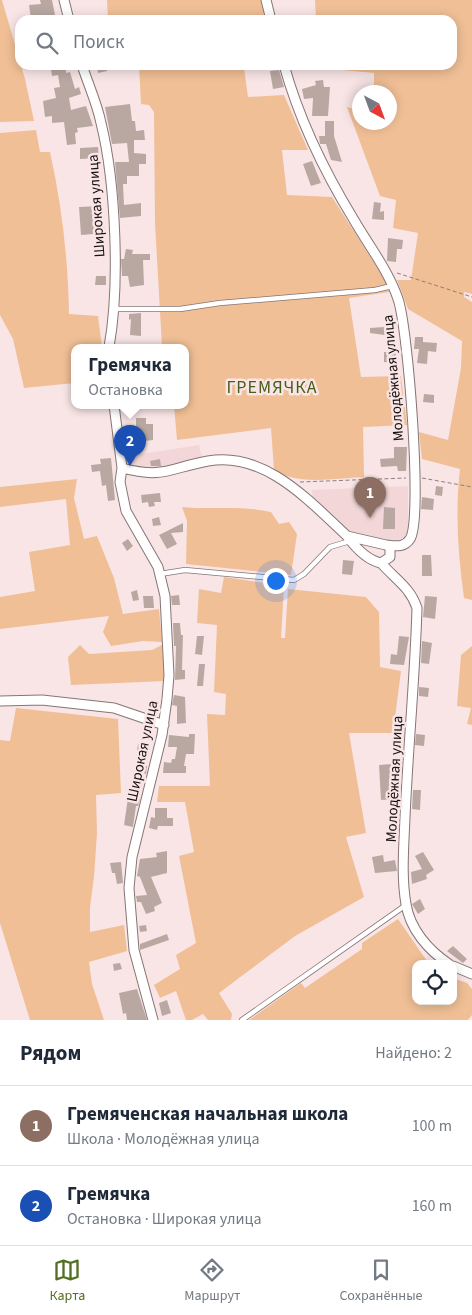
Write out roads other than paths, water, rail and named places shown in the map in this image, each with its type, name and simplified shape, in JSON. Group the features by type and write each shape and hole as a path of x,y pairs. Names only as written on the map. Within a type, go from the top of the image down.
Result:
{"street":[{"path":"64,0 68,15"},
{"path":"266,0 270,15"},
{"name":"Широкая улица","path":"84,70 101,121 107,151 114,247 115,309 109,344"},
{"name":"Молодёжная улица","path":"285,70 298,112 333,184 392,283 403,316 415,478 413,533 406,544 399,547 386,545"},
{"name":"Широкая улица","path":"115,409 122,468 120,482 126,511 160,574 165,596 169,675 164,726 132,857 129,888 129,912 134,950 153,1020"},
{"name":"Молодёжная улица","path":"122,468 141,473 166,473 222,460 250,466 290,484 366,556 381,563 404,583 413,596 416,608 407,764 404,857 406,905 417,933 432,953 443,960"},
{"path":"349,538 390,547 390,557 381,563"},
{"path":"0,701 34,700 114,708 164,726"},
{"path":"457,968 472,974"}],"lane":[{"path":"115,309 180,309 220,303 375,290 392,283"},
{"path":"160,574 185,570 294,580 304,574 330,547 349,538"},
{"path":"242,1020 406,905"}],"place":[{"name":"Гремячка","path":"130,466"},
{"name":"Гремяченская начальная школа","path":"370,518"}],"district":[{"name":"ГРЕМЯЧКА","path":"272,387"}]}
